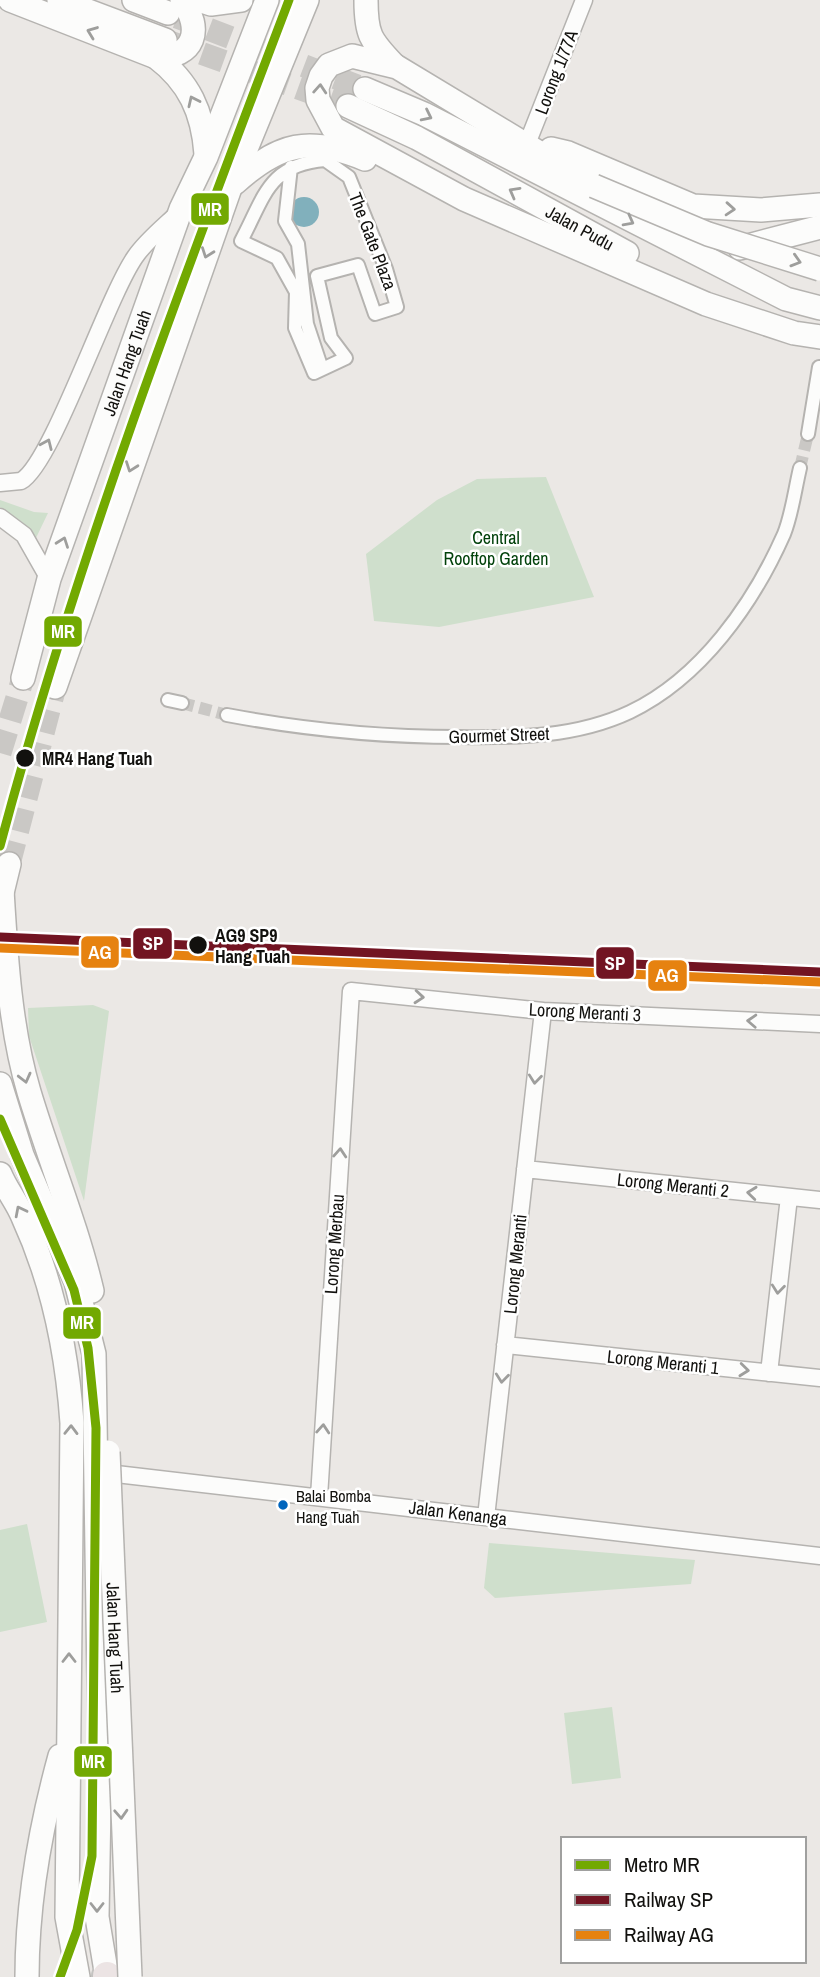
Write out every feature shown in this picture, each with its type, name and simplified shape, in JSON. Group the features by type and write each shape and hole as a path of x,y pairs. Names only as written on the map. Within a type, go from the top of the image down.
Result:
{"main road":[{"path":"10,0 161,48 171,68 194,99 204,127 206,157"},
{"path":"59,0 161,48 170,57 184,51 192,39 195,25 175,6 134,0"},
{"path":"199,0 211,4 241,0"},
{"name":"Jalan Hang Tuah","path":"23,678 50,579 181,209 206,157 267,0"},
{"path":"55,687 230,188 307,0"},
{"path":"366,0 369,38 397,67 594,186 708,234 820,269"},
{"path":"397,67 352,56 329,65 317,88 321,110 333,128 440,186 706,304 794,333 820,336"},
{"name":"Jalan Pudu","path":"365,89 424,114 658,236 786,299 820,308"},
{"name":"Jalan Pudu","path":"348,106 417,138 654,268 820,336"},
{"path":"527,144 568,153 693,206 761,210 820,205"},
{"path":"230,188 258,162 293,146 343,150 420,181 440,186"},
{"path":"658,236 728,251 820,228"},
{"name":"Jalan Hang Tuah","path":"9,864 1,896 19,1053 29,1093 78,1234 105,1343 111,1597 113,1977"},
{"name":"Jalan Hang Tuah","path":"0,1084 22,1156 76,1282 94,1354 100,1747 97,1917 113,1977"},
{"path":"0,1174 23,1216 57,1309 72,1423 67,1917 78,1977"},
{"path":"69,1563 97,1561"},
{"path":"27,1977 27,1929 42,1821 68,1726"}],"street":[{"name":"Lorong 1/77A","path":"527,144 584,0"},
{"name":"The Gate Plaza","path":"291,167 325,160 349,177 386,269 397,307 375,314 358,265 317,276 331,338 346,358 321,369"},
{"path":"291,167 285,221 298,244 307,324 321,369 314,373 295,328 296,292 277,258 241,241 274,178 291,167"},
{"path":"0,483 21,481 39,463 96,334 135,257 181,209"},
{"path":"301,269 309,283"},
{"path":"807,434 819,368"},
{"name":"Gourmet Street","path":"227,715 300,728 376,737 509,738 546,736 600,723 631,712 691,668 720,639 741,611 785,533 800,468"},
{"path":"0,517 24,535 50,579"},
{"path":"168,700 182,703"},
{"name":"Lorong Meranti 3","path":"351,991 543,1011 820,1024"},
{"name":"Lorong Merbau","path":"318,1497 351,991"},
{"name":"Lorong Meranti","path":"486,1517 543,1011"},
{"name":"Lorong Meranti 2","path":"525,1169 820,1200"},
{"path":"769,1373 789,1197"},
{"name":"Lorong Meranti 1","path":"505,1345 820,1378"},
{"name":"Jalan Kenanga","path":"96,1471 820,1556"}],"green space":[{"name":"Central Rooftop Garden","path":"546,477 594,597 439,627 374,621 366,554 437,500 477,479"},
{"path":"0,500 34,512 48,513 35,540 22,522 0,507"},
{"path":"93,1005 109,1011 84,1201 29,1036 28,1008"},
{"path":"27,1524 47,1622 0,1632 0,1530"},
{"path":"489,1543 695,1560 691,1584 495,1598 484,1588"},
{"path":"612,1707 621,1778 572,1784 564,1713"}],"water":[{"path":"304,197 315,201 319,212 315,223 304,227 293,223 289,212 293,201"}],"tunnel":[{"path":"177,17 365,89"},
{"path":"170,42 348,106"},
{"path":"800,468 808,434"},
{"path":"0,753 23,678"},
{"path":"9,864 55,687"},
{"path":"182,703 227,715"}],"metro line":[{"name":"MR","path":"0,846 30,738 97,525 171,314 289,0"},
{"name":"MR","path":"0,1119 74,1290 88,1348 96,1428 92,1856 77,1930 60,1977"}],"rail line":[{"name":"SP","path":"0,937 820,972"},
{"name":"AG","path":"0,948 820,982"}],"place":[{"name":"MR4 Hang Tuah","path":"25,758"},
{"name":"AG9 SP9 Hang Tuah","path":"198,945"},
{"name":"Balai Bomba Hang Tuah","path":"283,1505"}]}
